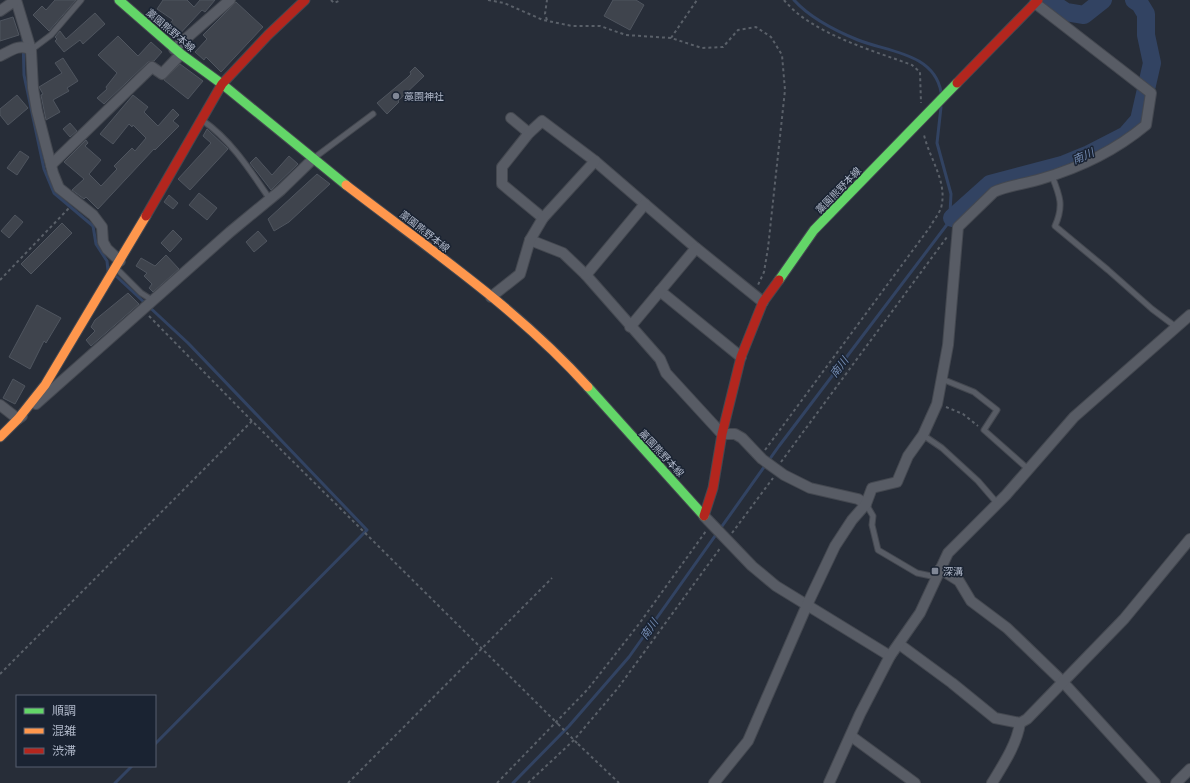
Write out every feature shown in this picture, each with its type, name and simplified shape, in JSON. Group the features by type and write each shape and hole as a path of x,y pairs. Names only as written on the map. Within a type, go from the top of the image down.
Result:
{"main road":[{"name":"藁園熊野本線","path":"118,0 178,51 222,84 313,159 491,297 542,339 563,359 710,522"},
{"path":"0,437 18,419 45,385 118,265 222,84 268,35 305,0"},
{"name":"藁園熊野本線","path":"710,522 713,488 722,434 741,357 763,302 814,230 1037,2"}],"street":[{"path":"3,9 16,0 37,111 51,165 59,188 93,215 102,227 103,242 118,265"},
{"path":"51,165 152,67 162,74 178,51 230,0"},
{"path":"714,783 748,741 807,605 835,546 852,520 866,504 872,488 897,482 908,456 923,435 937,404 948,345 958,227 994,192 1052,176 1107,152 1126,141 1146,125 1151,93 1037,2"},
{"path":"0,56 25,48"},
{"path":"511,118 529,133"},
{"path":"543,218 502,184 502,166 529,133 542,121 595,161 696,248 754,293 763,302"},
{"path":"0,405 18,419 61,384 152,300 269,198 281,190 313,159"},
{"path":"491,297 520,274 530,240 543,218 595,161"},
{"path":"586,275 644,204"},
{"path":"530,240 563,253 586,275 660,359 666,373 722,434 735,434 742,438 761,458 810,488 858,500 866,504"},
{"path":"630,326 696,248"},
{"path":"660,291 741,357"},
{"path":"829,783 860,714 890,656 920,613 948,553 1028,470 1074,418 1190,315"},
{"path":"710,522 764,576 807,605 890,656"},
{"path":"899,644 952,683 995,718 1020,723 1027,719 1062,681 1124,619 1190,539"},
{"path":"938,573 959,581 971,601 1007,628 1062,681 1155,783"},
{"path":"992,783 1004,763 1018,733 1020,723"},
{"path":"851,736 916,783"},
{"path":"1176,783 1190,769"}],"lane":[{"path":"25,48 51,35 81,0"},
{"path":"313,159 373,114"},
{"path":"201,120 226,141 245,162 269,198"},
{"path":"1052,176 1061,206 1060,214 1055,226 1152,309 1176,327"},
{"path":"118,265 141,293 152,300"},
{"path":"942,380 974,392 997,410 984,430 1028,470"},
{"path":"923,435 942,448 978,481 997,503"},
{"path":"866,504 873,516 872,525 878,550 917,573 938,573"}],"path":[{"path":"331,0 334,3 341,0"},
{"path":"488,0 504,3 547,21 572,26 600,26 626,35 670,38 702,48 723,47 738,30 756,27 771,37 782,55 785,90 768,248 764,272 754,293"},
{"path":"547,0 545,14 547,21"},
{"path":"670,38 697,0"},
{"path":"761,458 941,209 943,192 937,168 924,137 920,72 912,65 849,42 795,13 784,0"},
{"path":"0,280 75,202"},
{"path":"528,783 574,740 618,688 782,460 949,234 958,227"},
{"path":"142,309 252,421 619,783"},
{"path":"937,404 962,414 984,430"},
{"path":"0,674 252,421"},
{"path":"497,783 557,723 588,689 634,630 710,522"},
{"path":"348,783 552,578"}],"building":[{"path":"55,0 76,0 49,31 33,15 42,6 46,10"},
{"path":"163,0 187,0 194,7 200,0 215,0 205,12 202,10 176,38 166,28 173,20 157,9"},
{"path":"613,0 636,0 644,5 630,30 604,16"},
{"path":"236,2 263,27 221,72 206,57 204,60 195,52 207,39 203,35"},
{"path":"95,13 105,24 83,44 80,40 64,52 55,41 57,39 55,37 60,31 66,39"},
{"path":"13,17 19,35 0,41 0,21"},
{"path":"118,36 138,56 151,42 162,52 154,61 148,62 104,104 97,98 107,89 106,87 117,73 98,55"},
{"path":"63,58 78,81 67,88 69,91 53,100 60,112 46,120 41,95 43,94 39,87 62,73 55,63"},
{"path":"180,64 203,81 188,99 164,80"},
{"path":"415,67 424,76 387,114 377,103 407,78"},
{"path":"17,95 28,108 8,125 0,115 0,109"},
{"path":"133,95 148,107 144,112 158,126 173,109 179,115 173,121 179,126 155,150 154,149 98,209 86,197 84,199 72,190 84,179 64,162 86,140 88,143 85,146 101,160 89,174 101,186 117,169 114,166 132,148 135,151 146,138 133,125 132,127 129,124 113,144 100,134"},
{"path":"70,123 77,131 70,137 63,129"},
{"path":"207,129 228,149 190,190 178,179 211,143 203,136"},
{"path":"20,151 29,157 17,175 7,168"},
{"path":"289,156 298,164 271,190 250,163 256,157 272,175"},
{"path":"317,174 330,184 289,222 274,231 268,219"},
{"path":"199,193 217,208 207,220 189,205"},
{"path":"169,195 178,203 173,209 164,202"},
{"path":"15,215 23,222 9,238 1,231"},
{"path":"62,223 72,233 31,274 21,264"},
{"path":"173,230 182,239 170,252 161,243"},
{"path":"258,231 267,241 254,252 246,242"},
{"path":"166,255 179,269 153,292 149,288 152,284 144,276 147,273 136,266 141,258 155,266"},
{"path":"128,293 139,304 91,346 86,340 95,331 91,327 95,320"},
{"path":"37,305 61,318 46,343 44,341 30,369 9,357"},
{"path":"13,379 25,386 15,404 3,398"}],"waterway":[{"path":"794,0 800,7 815,18 841,32 858,40 896,51 920,62 929,69 937,79 941,92"},
{"name":"南川","path":"1048,0 1066,12 1084,15 1103,0"},
{"name":"南川","path":"952,218 990,184 1062,165 1089,154 1126,135 1139,120 1152,63 1146,35 1146,14 1140,4 1134,0"},
{"path":"23,38 24,75 44,169 54,193 93,226 96,244 107,261 108,271"},
{"name":"南川","path":"513,783 569,726 629,657 779,446 952,218 950,213 951,194 937,143 941,107"},
{"path":"116,276 188,343 367,530 156,743"},
{"path":"115,783 131,767"}],"traffic: fast":[{"path":"119,0 181,54 222,84 346,185"},
{"path":"779,280 814,230 957,83"},
{"path":"588,387 704,516"}],"traffic: slow":[{"path":"346,185 441,256 503,306 561,359 588,387"},
{"path":"0,437 18,419 45,385 146,216"}],"traffic: jam":[{"path":"146,216 222,84 268,35 305,0"},
{"path":"957,83 1038,0"},
{"path":"704,516 713,488 722,434 741,357 763,302 779,280"}],"place":[{"name":"藁園神社","path":"396,96"},
{"name":"深溝","path":"935,571"}]}
